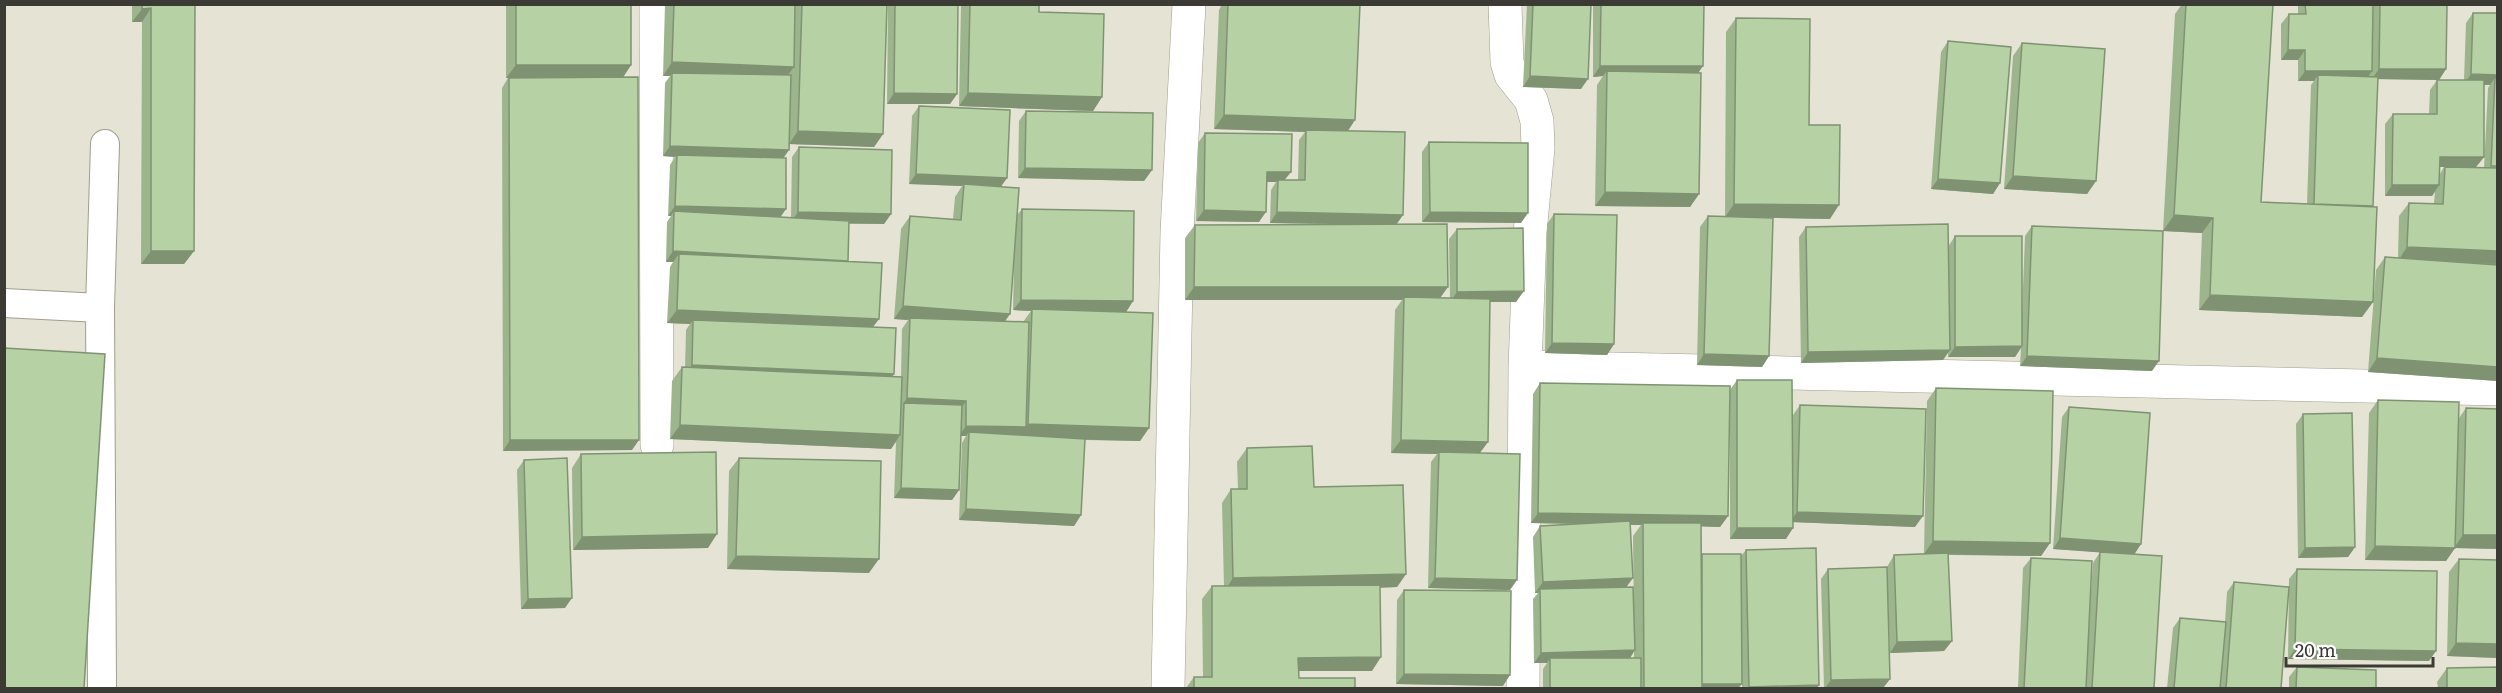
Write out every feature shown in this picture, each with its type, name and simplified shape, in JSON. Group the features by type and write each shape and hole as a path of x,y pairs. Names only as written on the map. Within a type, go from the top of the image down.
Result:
{"street":[{"path":"656,4 657,445"},
{"path":"1168,688 1177,232 1189,4"},
{"path":"1505,4 1504,32 1511,75 1531,100 1537,121 1538,148 1530,233 1525,367 1523,688"},
{"path":"1177,232 1212,232"},
{"path":"1495,233 1530,233"},
{"path":"1525,367 2498,389"}],"lane":[{"path":"102,688 100,308 105,144"},
{"path":"4,303 100,308"}],"building":[{"path":"142,4 195,4 194,251 151,251 151,8 142,9"},
{"path":"516,4 631,4 631,65 516,65"},
{"path":"674,4 795,4 794,67 672,62"},
{"path":"802,4 887,4 883,134 798,131"},
{"path":"895,4 958,4 957,94 894,93"},
{"path":"970,4 1039,4 1039,12 1104,14 1102,97 968,93"},
{"path":"1228,4 1360,4 1355,120 1224,115"},
{"path":"1533,4 1591,4 1588,79 1530,76"},
{"path":"1601,4 1704,4 1703,66 1600,66"},
{"path":"2186,4 2273,4 2261,202 2377,207 2373,302 2210,295 2213,218 2174,215"},
{"path":"2305,4 2373,4 2372,71 2305,71 2305,50 2288,50 2289,14 2306,14"},
{"path":"2380,4 2447,4 2446,69 2379,69"},
{"path":"2473,13 2498,13 2498,75 2471,74"},
{"path":"1736,18 1810,19 1809,125 1840,125 1839,205 1734,204"},
{"path":"1948,41 2011,47 2000,183 1938,179"},
{"path":"2022,43 2105,49 2096,181 2013,176"},
{"path":"1607,71 1701,73 1699,194 1605,192"},
{"path":"672,73 791,75 789,150 670,146"},
{"path":"2318,75 2378,77 2373,206 2314,204"},
{"path":"638,77 639,440 510,440 509,78"},
{"path":"2495,78 2498,78 2498,166 2491,166"},
{"path":"2437,80 2484,80 2484,157 2440,157 2439,185 2392,185 2393,114 2437,114"},
{"path":"919,106 1010,110 1007,178 916,174"},
{"path":"1026,111 1153,113 1152,170 1025,168"},
{"path":"1306,130 1405,132 1403,215 1277,212 1278,180 1305,180"},
{"path":"1205,133 1292,134 1291,172 1267,172 1266,212 1204,210"},
{"path":"1429,142 1528,143 1528,213 1430,212"},
{"path":"799,147 892,150 891,214 798,212"},
{"path":"677,155 786,158 786,209 675,206"},
{"path":"2445,167 2498,168 2498,251 2407,247 2409,203 2443,204"},
{"path":"964,184 1019,188 1010,314 903,306 910,216 961,220"},
{"path":"1022,209 1134,211 1133,301 1021,300"},
{"path":"674,211 849,221 848,261 673,251"},
{"path":"1554,214 1617,215 1614,344 1552,343"},
{"path":"1708,216 1773,218 1769,356 1704,354"},
{"path":"1447,224 1448,287 1194,287 1195,225"},
{"path":"1948,224 1950,350 1808,352 1806,227"},
{"path":"2032,226 2163,231 2159,361 2027,356"},
{"path":"1523,228 1524,291 1457,292 1457,229"},
{"path":"1955,236 2022,236 2022,346 1955,347"},
{"path":"679,254 882,263 879,319 677,310"},
{"path":"2385,257 2498,265 2498,367 2377,358"},
{"path":"1404,297 1490,299 1488,442 1401,440"},
{"path":"1032,309 1153,313 1149,428 1028,424"},
{"path":"910,318 1029,322 1026,427 966,426 966,401 907,398"},
{"path":"693,320 896,328 894,374 692,365"},
{"path":"4,348 105,354 84,688 4,688"},
{"path":"682,367 902,377 900,435 680,425"},
{"path":"1737,380 1792,380 1793,528 1737,528"},
{"path":"1540,383 1730,386 1728,516 1538,513"},
{"path":"1936,388 2053,391 2050,543 1933,541"},
{"path":"2378,400 2459,402 2455,548 2375,546"},
{"path":"904,403 962,405 959,490 901,488"},
{"path":"1800,405 1926,409 1923,516 1797,512"},
{"path":"2069,407 2150,413 2141,544 2060,538"},
{"path":"2466,408 2498,409 2498,535 2463,535"},
{"path":"2352,413 2355,547 2305,548 2303,414"},
{"path":"969,432 1085,439 1081,515 966,509"},
{"path":"1312,446 1314,487 1403,485 1406,574 1233,578 1231,489 1247,489 1247,448"},
{"path":"716,452 717,534 582,537 581,454"},
{"path":"1439,452 1520,454 1517,580 1435,578"},
{"path":"567,458 572,598 528,599 524,460"},
{"path":"739,458 881,461 879,559 736,556"},
{"path":"1630,521 1633,578 1543,582 1540,526"},
{"path":"1643,523 1701,523 1702,688 1644,688"},
{"path":"1816,548 1819,685 1749,687 1746,550"},
{"path":"2100,552 2162,556 2154,688 2092,688"},
{"path":"1948,553 1952,641 1897,642 1894,555"},
{"path":"1702,554 1741,554 1742,684 1702,684"},
{"path":"2031,558 2092,561 2086,688 2024,688"},
{"path":"2459,559 2498,560 2498,644 2456,643"},
{"path":"1887,567 1890,679 1831,680 1828,569"},
{"path":"2297,569 2437,571 2436,651 2295,649"},
{"path":"2234,582 2289,587 2281,688 2226,688"},
{"path":"1380,585 1381,657 1298,658 1299,678 1355,678 1355,688 1194,688 1194,677 1212,677 1212,586"},
{"path":"1633,587 1635,650 1541,653 1540,589"},
{"path":"1404,590 1511,591 1510,675 1404,674"},
{"path":"2180,618 2226,622 2220,688 2174,688"},
{"path":"1550,658 1641,658 1641,688 1550,688"},
{"path":"2297,667 2376,670 2376,688 2296,688"},
{"path":"2498,667 2498,688 2447,688 2447,668"}]}
